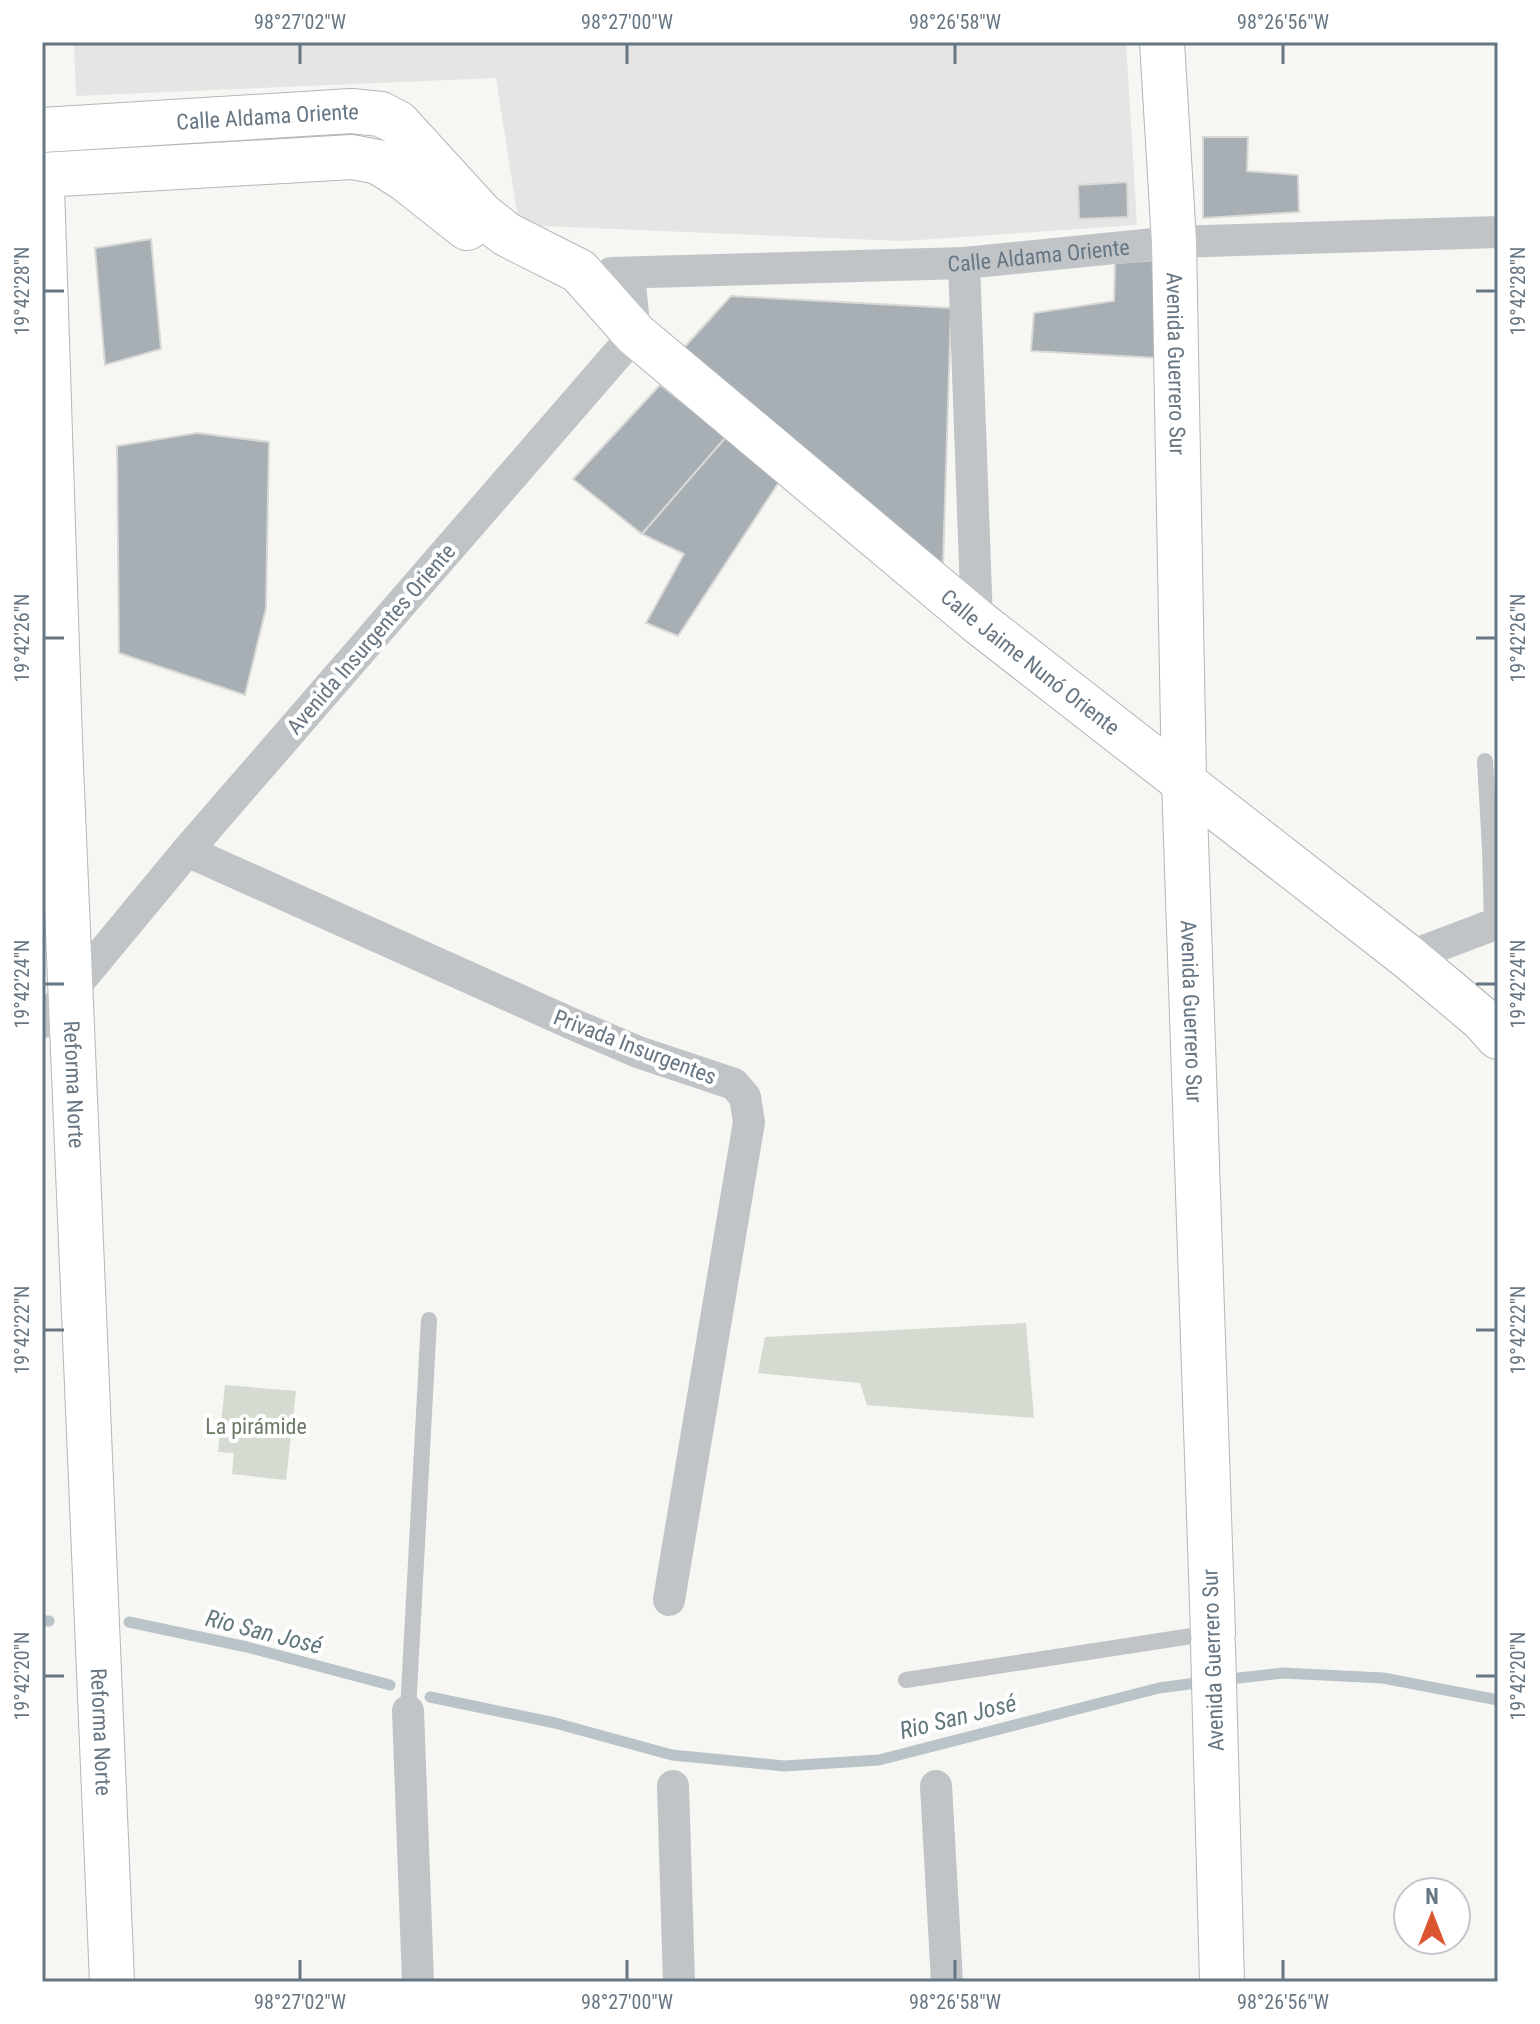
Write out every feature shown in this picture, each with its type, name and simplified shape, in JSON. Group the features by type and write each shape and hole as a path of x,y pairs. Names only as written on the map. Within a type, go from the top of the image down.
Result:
{"main road":[{"name":"Avenida Guerrero Sur","path":"1162,42 1174,242 1184,781 1222,1982"},
{"name":"Calle Aldama Oriente","path":"42,130 351,111 381,114 398,123 413,137 482,215 506,234 579,271"},
{"name":"Calle Aldama Oriente","path":"42,175 352,157 378,162 405,179 488,244 534,264 579,271"},
{"name":"Reforma Norte","path":"42,187 56,1007 98,1607 112,1982"},
{"name":"Calle Jaime Nunó Oriente","path":"579,271 635,334 977,621 1408,957 1482,1019 1498,1037"}],"street":[{"name":"Calle Aldama Oriente","path":"579,271 629,275 964,263 1174,242 1498,232"},
{"path":"964,263 977,621"},
{"path":"629,275 635,334"},
{"name":"Avenida Insurgentes Oriente","path":"56,1007 187,851 635,334"},
{"name":"Privada Insurgentes","path":"187,851 638,1052 734,1084 745,1097 749,1122 669,1600"},
{"path":"1408,957 1495,923"},
{"path":"408,1711 418,1982"},
{"path":"673,1786 679,1982"},
{"path":"936,1786 947,1982"}],"lane":[{"path":"1485,761 1495,923"},
{"path":"408,1711 429,1320"},
{"path":"906,1680 1213,1639"}],"shaded area":[{"path":"74,42 1126,42 1137,225 903,241 519,225 496,78 76,96"}],"green space":[{"path":"359,133 359,140 79,152 78,143"},
{"path":"1026,1323 1034,1418 867,1405 860,1383 758,1373 765,1337"},
{"name":"La pirámide","path":"225,1385 296,1391 286,1480 232,1474 234,1453 218,1452"}],"building":[{"path":"1203,137 1248,137 1247,171 1298,175 1299,212 1203,218"},
{"path":"1127,182 1128,217 1079,219 1078,185"},
{"path":"151,239 161,349 105,365 95,248"},
{"path":"1158,260 1158,358 1031,351 1034,313 1114,301 1115,263"},
{"path":"731,296 951,308 943,565 680,352"},
{"path":"660,385 726,437 642,534 573,479"},
{"path":"197,433 269,442 266,608 245,695 119,653 117,446"},
{"path":"726,437 781,479 678,636 646,623 684,554 642,534"}],"waterway":[{"name":"Rio San José","path":"42,1621 49,1621"},
{"name":"Rio San José","path":"129,1622 247,1647 390,1685"},
{"name":"Rio San José","path":"1221,1680 1283,1673 1383,1678 1498,1700"},
{"name":"Rio San José","path":"430,1697 555,1723 672,1755 784,1766 879,1760 1159,1688 1204,1682"}]}
